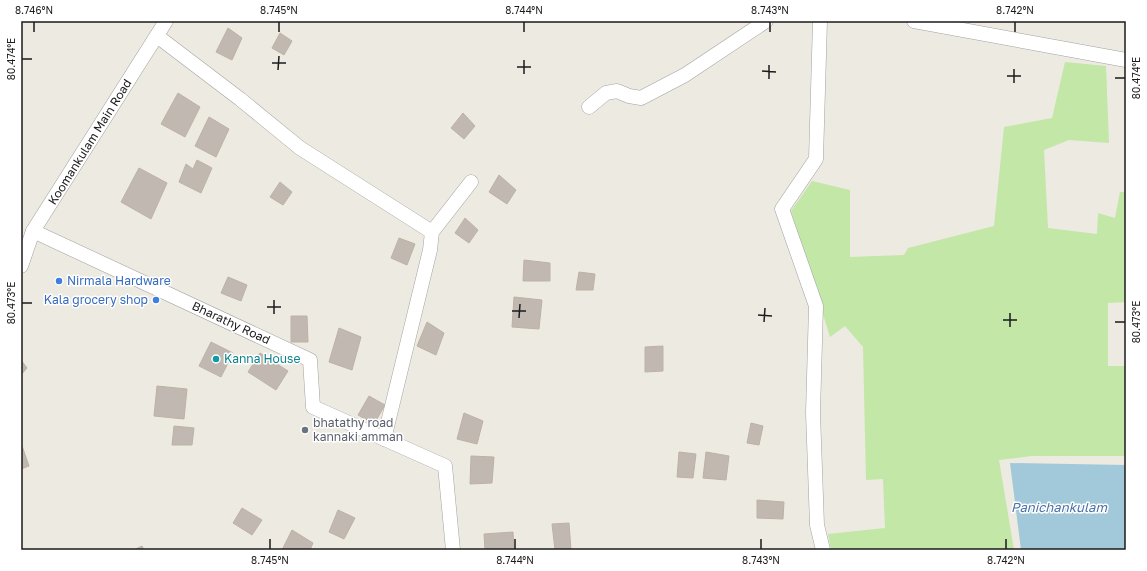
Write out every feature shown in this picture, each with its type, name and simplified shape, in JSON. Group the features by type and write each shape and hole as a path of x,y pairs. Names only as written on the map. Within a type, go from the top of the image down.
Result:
{"street":[{"name":"Koomankulam Main Road","path":"21,266 33,232 166,21"},
{"path":"589,107 606,93 617,91 629,96 641,98 685,75 766,21"},
{"path":"820,21 816,159 782,209 816,306 813,413 817,524 823,550"},
{"path":"914,21 1126,60"},
{"path":"157,36 240,99 300,148 432,232"},
{"path":"384,439 430,250 432,232 471,182"},
{"name":"Bharathy Road","path":"33,232 310,360 313,407 445,466 453,550"}],"green space":[{"path":"1065,62 1106,66 1109,143 1069,140 1044,150 1048,228 1097,234 1098,213 1115,218 1120,192 1126,192 1126,302 1108,303 1108,366 1126,366 1126,456 1032,456 999,460 1014,550 831,550 828,534 885,528 883,479 866,480 863,347 845,326 830,337 791,211 812,181 850,190 850,257 904,255 908,248 994,226 1004,127 1052,118"}],"water":[{"name":"Panichankulam","path":"1010,463 1126,465 1126,550 1021,550"}],"building":[{"path":"228,28 242,38 232,60 216,52"},
{"path":"280,33 292,41 284,55 272,48"},
{"path":"178,93 200,107 185,137 161,124"},
{"path":"463,113 475,126 464,139 451,128"},
{"path":"209,117 229,129 216,157 195,146"},
{"path":"197,160 212,168 201,193 179,182 186,164 193,169"},
{"path":"139,168 167,183 151,219 121,202"},
{"path":"499,175 516,190 507,204 489,192"},
{"path":"280,182 292,192 283,205 270,197"},
{"path":"465,218 478,230 469,243 455,233"},
{"path":"399,238 415,244 407,265 391,258"},
{"path":"524,260 550,263 550,281 523,281"},
{"path":"579,272 595,274 593,290 576,290"},
{"path":"228,277 247,285 241,301 221,293"},
{"path":"514,297 542,300 539,329 512,327"},
{"path":"291,316 307,316 308,342 291,342"},
{"path":"427,322 444,333 436,355 417,346"},
{"path":"339,328 361,337 352,370 329,362"},
{"name":"Kanna House","path":"211,342 233,353 221,377 199,366"},
{"path":"663,346 663,371 645,372 645,347"},
{"path":"260,353 288,371 276,390 248,372"},
{"path":"21,360 27,368 21,375"},
{"path":"157,386 187,389 184,419 154,416"},
{"path":"369,396 385,405 374,424 358,415"},
{"path":"464,413 483,421 477,444 457,439"},
{"path":"751,423 763,426 759,445 747,443"},
{"path":"174,426 194,428 192,445 172,445"},
{"path":"21,443 29,466 21,469"},
{"path":"679,452 696,454 693,478 677,477"},
{"path":"706,452 729,456 726,480 703,478"},
{"path":"471,456 494,457 492,483 470,484"},
{"path":"757,500 784,502 783,519 757,518"},
{"path":"242,508 262,520 252,535 233,523"},
{"path":"338,510 355,518 344,539 329,532"},
{"path":"569,523 571,550 555,550 552,524"},
{"path":"292,530 313,543 310,550 282,550"},
{"path":"513,532 514,550 485,550 484,534"},
{"path":"142,546 144,550 134,550"}],"place":[{"name":"Nirmala Hardware","path":"59,281"},
{"name":"Kala grocery shop","path":"156,300"},
{"name":"Kanna House","path":"216,359"},
{"name":"bhatathy road kannaki amman","path":"305,430"}]}
